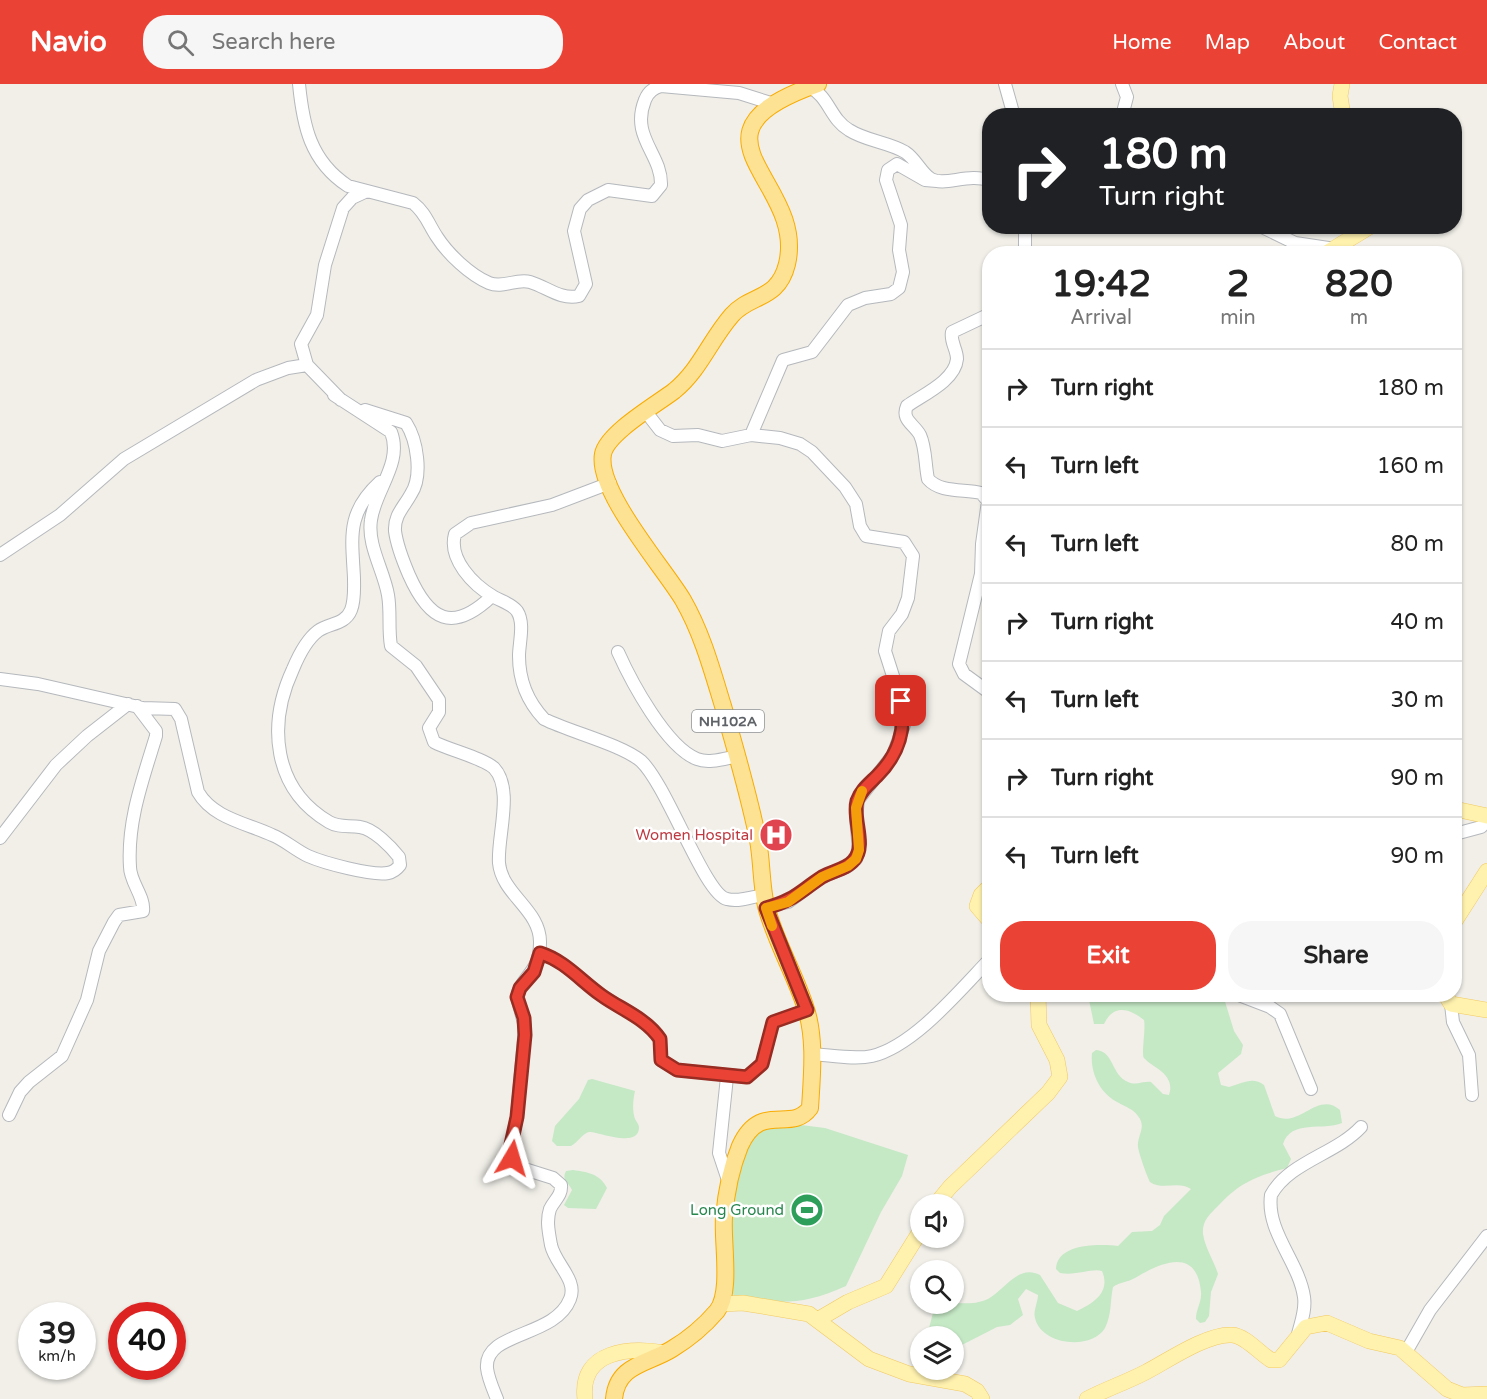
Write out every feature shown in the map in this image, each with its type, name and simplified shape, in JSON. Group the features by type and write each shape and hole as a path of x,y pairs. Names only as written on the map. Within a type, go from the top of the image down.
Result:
{"highway":[{"name":"NH102A","path":"722,1304 725,1290 724,1216 729,1183 740,1146 756,1123 799,1117 810,1108 812,1054 807,1010 765,901 758,841 738,756 712,670 692,617 675,588 639,539 610,483 603,464 607,444 684,382 734,313 774,289 784,272 789,243 786,222 779,203 750,153 748,140 757,121 774,104 814,86"},
{"path":"614,1399 617,1385 629,1369 643,1360 665,1353 690,1335 722,1304"}],"main road":[{"path":"1342,84 1340,96 1342,108"},
{"path":"1338,246 1358,234"},
{"path":"1462,811 1487,818"},
{"path":"1462,910 1487,872"},
{"path":"982,894 977,906 982,912"},
{"path":"944,1194 1048,1093 1060,1077 1057,1060 1039,1025 1038,1002"},
{"path":"1459,1002 1487,1010"},
{"path":"819,1319 848,1302 886,1286 910,1248"},
{"path":"722,1304 743,1303 792,1310 819,1319 850,1347 869,1359 909,1374 972,1387 982,1399"},
{"path":"1087,1399 1181,1352 1221,1337 1233,1335 1243,1339 1270,1360 1279,1360 1285,1355 1298,1334 1315,1323 1327,1323 1369,1341 1406,1352 1433,1380 1447,1389 1462,1395 1487,1394"},
{"path":"585,1399 586,1377 595,1365 607,1356 629,1349 665,1353"},
{"path":"959,1383 966,1399"}],"street":[{"path":"299,84 304,128 319,157 339,180 367,191 413,203 420,208 442,244 476,276 490,284 499,285 521,280 567,298 579,296 586,284 574,231 580,209 588,200 608,190 645,197 652,196 662,185 658,168 644,141 641,124 642,108 652,90 662,86 739,93 774,104"},
{"path":"1005,84 1012,108"},
{"path":"1122,84 1126,97 1124,108"},
{"path":"814,86 822,94 833,116 849,130 900,149 914,159 927,175 937,181"},
{"path":"751,435 783,360 812,352 848,305 865,298 891,294 899,288 903,272 899,250 901,225 886,180 888,170 897,164 925,180 937,181 973,176 982,179"},
{"path":"367,191 345,203 333,236 320,304 302,344 307,365 334,395 392,432 394,450 388,475 373,507 370,528 388,593 392,646 416,666 439,700 439,712 429,728 434,742 489,765 501,781 501,870 504,881 536,923 540,933 540,953 534,972 520,988 517,997 524,1018 525,1035 517,1117 510,1149 512,1158 518,1167 553,1178 561,1185 561,1193 549,1214 548,1229 555,1260 568,1277 572,1291 568,1304 554,1319 531,1333 501,1342 491,1352 487,1371 497,1399"},
{"path":"1277,234 1309,246"},
{"path":"982,318 952,332 957,359 955,366 938,385 907,406 904,412 920,435 928,479 932,483 954,490 982,494"},
{"path":"0,555 60,515 124,459 249,384 288,369 307,365"},
{"path":"334,395 361,409 398,419 406,423 410,429 417,480 411,494 398,512 395,532 403,562 425,607 446,617 464,616 492,596"},
{"path":"610,483 552,505 471,523 454,534 455,553 464,570 492,596 514,608 520,617 521,677 534,708 544,719 640,761 670,804 707,879 721,897 734,900 788,902 822,877 848,866 856,859 859,850 856,818 858,800 893,756 904,725 901,701 885,651 889,631 902,614 908,598 913,556 904,542 866,536 860,526 858,510 852,497 812,452 789,440 751,435 722,441 698,435 673,436 660,430 646,412"},
{"path":"0,679 132,705 175,709 181,719 198,792 214,809 242,824 271,834 315,858 378,873 387,873 397,869 400,865 399,857 368,829 335,825 309,809 284,774 279,746 284,694 297,660 319,630 340,622 351,611 354,586 351,534 354,517 361,502 388,475"},
{"path":"982,543 981,574 959,664 964,674 982,687"},
{"path":"618,652 641,698 661,725 686,752 699,760 738,756"},
{"path":"0,838 57,765 78,743 132,705"},
{"path":"9,1115 16,1099 29,1082 62,1056 87,1000 99,951 114,922 119,915 143,911 142,902 132,883 129,857 137,794 156,731 132,705"},
{"path":"1462,832 1481,827 1487,818"},
{"path":"540,953 565,965 600,995 651,1028 660,1039 659,1056 667,1066 677,1070 726,1077 747,1077 760,1068 773,1022 807,1010"},
{"path":"812,1054 870,1057 890,1048 926,1024 982,967"},
{"path":"1259,1002 1270,1006 1280,1014 1311,1089"},
{"path":"1449,1002 1453,1022 1469,1055 1472,1095"},
{"path":"726,1077 719,1153 729,1183"},
{"path":"1298,1334 1304,1312 1304,1298 1299,1278 1273,1222 1270,1195 1288,1175 1345,1142 1361,1127"},
{"path":"1406,1352 1430,1310 1487,1236"}],"green space":[{"path":"1089,1002 1225,1002 1234,1031 1243,1045 1241,1054 1218,1073 1221,1085 1229,1087 1247,1081 1260,1082 1264,1085 1275,1116 1284,1119 1292,1118 1324,1104 1332,1105 1340,1110 1342,1123 1300,1128 1293,1131 1283,1144 1291,1159 1287,1168 1257,1177 1241,1186 1207,1218 1203,1234 1218,1274 1211,1292 1209,1316 1205,1322 1200,1323 1196,1319 1201,1296 1198,1278 1193,1269 1177,1262 1156,1267 1113,1287 1110,1312 1105,1328 1089,1340 1067,1342 1046,1334 1039,1327 1035,1318 1038,1295 1026,1289 1018,1299 1023,1315 1010,1325 997,1327 964,1344 964,1326 930,1326 933,1314 964,1314 964,1303 988,1299 1018,1275 1025,1273 1040,1275 1058,1303 1077,1311 1095,1300 1103,1291 1102,1271 1060,1273 1056,1269 1058,1260 1071,1250 1101,1245 1118,1246 1132,1232 1152,1231 1191,1189 1181,1185 1160,1186 1150,1182 1138,1147 1141,1120 1134,1112 1106,1094 1093,1068 1092,1053 1096,1050 1102,1051 1110,1059 1122,1079 1134,1084 1151,1082 1163,1094 1169,1095 1167,1077 1143,1056 1144,1020 1133,1013 1122,1010 1112,1013 1104,1024 1094,1024"},
{"path":"592,1079 635,1091 633,1109 639,1127 637,1134 632,1137 617,1138 589,1132 571,1146 557,1146 552,1141 555,1126 579,1099 588,1080"},
{"path":"801,1125 825,1128 908,1155 902,1176 881,1212 846,1286 804,1300 778,1302 734,1298 727,1265 737,1173 753,1133 778,1126"},
{"path":"573,1170 597,1177 607,1188 596,1209 568,1208 564,1205 572,1190 565,1179 565,1174 566,1171"}],"slow traffic":[{"path":"772,926 766,908 788,902 822,877 848,866 856,859 859,850 856,808 862,791"}],"place":[{"name":"Women Hospital","path":"776,835"},
{"name":"Long Ground","path":"807,1210"}],"route":[{"path":"512,1158 510,1149 516,1126 519,1077 525,1035 524,1018 517,997 520,988 534,972 540,953 565,965 600,995 651,1028 660,1039 659,1056 661,1060 672,1069 726,1077 747,1077 760,1068 773,1022 776,1019 807,1010 778,943 766,908 788,902 822,877 848,866 856,859 859,850 856,818 858,800 862,791 879,775 898,746 904,725 901,701"}]}
